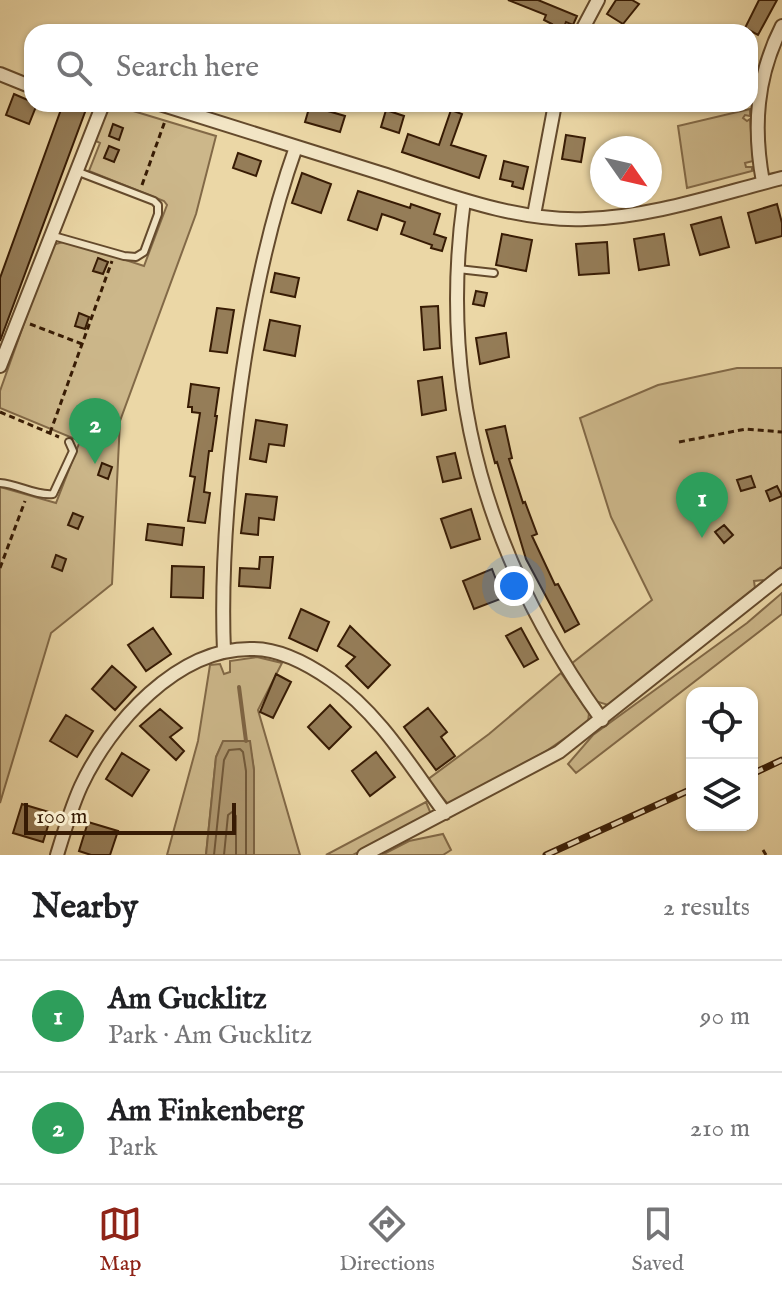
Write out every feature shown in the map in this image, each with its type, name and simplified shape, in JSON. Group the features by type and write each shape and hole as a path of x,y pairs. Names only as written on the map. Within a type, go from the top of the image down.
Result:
{"street":[{"path":"585,24 598,0"},
{"path":"758,104 765,69 782,26"},
{"path":"0,74 24,84"},
{"path":"0,366 100,112"},
{"path":"184,112 464,200 566,219 618,216 703,199 782,178"},
{"path":"534,215 553,112"},
{"path":"757,112 757,149 763,182"},
{"path":"224,652 224,530 238,405 261,274 296,147"},
{"path":"464,200 458,269 458,339 471,442 489,504 525,594 561,662 602,720"},
{"path":"364,855 544,760 602,720 782,575"},
{"path":"57,855 82,783 124,718 164,682 224,652 252,649 273,651 333,681 357,701 383,730 445,813"}],"lane":[{"path":"50,235 136,257 144,252 158,214 158,205 75,170"},
{"path":"458,269 494,273"},
{"path":"0,483 46,495 53,494 73,451 69,442"}],"path":[{"path":"138,196 163,112"},
{"path":"50,433 115,253"},
{"path":"18,319 82,344"},
{"path":"0,412 69,442"},
{"path":"679,442 746,429 782,432"},
{"path":"0,568 29,489"},
{"path":"763,850 766,855"}],"shaded area":[{"path":"106,112 136,112 216,136 196,214 120,421 112,584 51,633 0,803 0,487 56,503 80,441 0,408 0,391 52,245 67,241 144,266 167,205 164,201 89,171 100,143 94,140"},
{"path":"737,112 750,112 750,116 743,118 747,121 750,119 753,161 745,163 746,167 752,167 752,171 687,188 678,126"},
{"path":"737,368 782,368 782,566 765,580 754,581 755,588 608,705 595,701 571,664 652,600 611,517 580,418 658,385"},
{"path":"782,593 782,614 576,773 568,764 593,735 747,623"},
{"path":"257,657 282,663 258,710 300,855 254,855 254,770 249,741 223,742 216,757 206,855 167,855 198,741 210,665 220,664 224,674 230,672 230,661"},
{"path":"561,673 589,713 588,722 545,752 448,804 427,780 489,734"},
{"path":"426,802 431,814 353,855 326,855"},
{"path":"443,834 451,850 443,855 382,855 409,841"}],"water":[{"path":"223,741 250,741 254,770 254,855 206,855 216,757"}],"building":[{"path":"508,0 538,0 577,16 573,24 552,24 544,20 546,15"},
{"path":"616,0 632,0 639,4 623,24 607,14"},
{"path":"759,0 777,0 758,35 758,24 747,24"},
{"path":"14,94 24,98 24,112 34,112 29,124 6,115"},
{"path":"60,112 85,112 0,341 0,278"},
{"path":"308,112 331,112 345,116 340,132 305,122"},
{"path":"385,112 404,116 399,133 381,127"},
{"path":"450,112 462,114 451,145 486,156 479,178 402,152 408,134 439,145"},
{"path":"113,124 123,128 119,140 109,136"},
{"path":"566,135 585,138 581,162 562,159"},
{"path":"109,146 119,150 114,162 104,158"},
{"path":"238,153 261,161 256,176 233,168"},
{"path":"504,161 528,167 523,189 512,186 513,182 500,179"},
{"path":"302,173 331,184 321,213 292,203"},
{"path":"358,191 440,214 434,234 446,238 442,251 401,234 405,222 382,214 377,230 348,220"},
{"path":"777,204 782,236 756,243 748,213"},
{"path":"721,217 729,247 700,255 691,225"},
{"path":"502,234 532,240 526,271 496,265"},
{"path":"664,234 669,265 639,270 634,239"},
{"path":"607,242 609,273 579,275 576,244"},
{"path":"98,258 108,262 103,274 93,271"},
{"path":"275,273 299,278 295,297 271,292"},
{"path":"476,291 487,293 484,306 473,304"},
{"path":"438,306 440,348 424,350 421,307"},
{"path":"217,308 234,310 227,353 210,351"},
{"path":"79,313 89,317 85,329 75,326"},
{"path":"270,320 300,326 295,356 264,350"},
{"path":"506,333 509,357 480,364 476,338"},
{"path":"442,377 446,410 422,415 418,381"},
{"path":"191,384 219,388 204,492 210,493 205,523 188,521 195,477 190,476 200,413 192,412 192,407 188,407"},
{"path":"256,420 287,425 284,446 269,444 266,462 250,459"},
{"path":"505,426 512,458 509,459 537,534 532,536 555,585 558,584 579,624 565,632 526,559 495,463 486,430"},
{"path":"455,453 461,478 443,482 437,457"},
{"path":"102,463 112,467 108,479 98,475"},
{"path":"751,476 755,487 741,491 737,480"},
{"path":"777,486 782,496 770,501 766,491"},
{"path":"246,494 277,497 274,520 259,518 258,535 241,533"},
{"path":"471,509 480,539 451,548 441,519"},
{"path":"73,513 83,517 78,529 68,525"},
{"path":"148,524 184,528 182,545 146,540"},
{"path":"724,525 733,535 724,543 715,532"},
{"path":"56,555 66,559 62,571 52,567"},
{"path":"260,557 273,557 270,588 239,586 240,568 259,569"},
{"path":"172,566 204,567 203,598 171,597"},
{"path":"492,569 503,598 474,609 463,581"},
{"path":"301,609 329,622 317,651 289,638"},
{"path":"350,626 390,665 368,688 346,666 355,657 338,646"},
{"path":"153,628 171,654 146,671 128,645"},
{"path":"521,628 538,659 524,667 506,636"},
{"path":"112,666 136,687 115,710 92,689"},
{"path":"276,674 291,682 273,718 260,712"},
{"path":"330,705 351,727 329,749 308,727"},
{"path":"428,708 447,732 441,737 455,756 436,770 404,727"},
{"path":"160,709 182,728 170,737 184,751 176,760 140,726"},
{"path":"66,715 93,731 77,757 50,741"},
{"path":"376,752 395,777 370,796 352,771"},
{"path":"122,753 149,770 132,796 106,779"},
{"path":"22,804 52,813 43,842 13,833"},
{"path":"88,822 118,831 110,855 91,855 79,851"}],"waterway":[{"path":"239,687 246,741"}],"railway":[{"path":"758,771 782,760"},
{"path":"546,855 686,792"}],"place":[{"name":"Am Finkenberg","path":"95,464"},
{"name":"Am Gucklitz","path":"702,538"}]}
